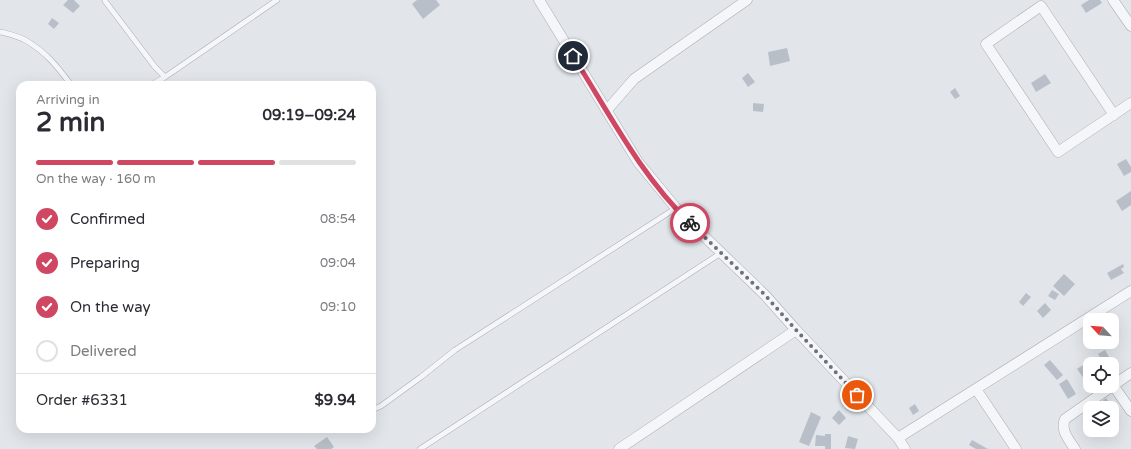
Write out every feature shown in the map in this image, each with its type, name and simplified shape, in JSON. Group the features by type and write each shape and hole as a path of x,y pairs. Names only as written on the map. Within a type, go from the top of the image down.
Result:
{"street":[{"path":"539,0 638,162 676,208 765,295 898,438 905,449"},
{"path":"607,110 634,79 747,0"},
{"path":"1113,0 1131,26"},
{"path":"1114,115 1042,6 986,44 1058,152 1114,115 1131,103"},
{"path":"898,438 1131,291"},
{"path":"619,449 796,330"},
{"path":"1119,381 1131,373"},
{"path":"976,389 1016,449"},
{"path":"1075,449 1064,432 1063,428 1066,419 1102,393"},
{"path":"1119,393 1131,411"}],"lane":[{"path":"159,81 277,0"},
{"path":"105,1 165,78"},
{"path":"1,32 24,40 44,52 68,81"},
{"path":"376,408 404,390 455,350 676,208"},
{"path":"420,449 721,252"}],"building":[{"path":"68,0 74,0 80,6 73,13 63,5"},
{"path":"417,0 436,0 440,5 423,19 412,4"},
{"path":"1089,0 1100,0 1102,3 1086,13 1081,5"},
{"path":"52,18 59,23 54,29 48,24"},
{"path":"787,48 790,61 770,66 768,52"},
{"path":"748,73 755,82 748,87 742,78"},
{"path":"1045,74 1051,83 1036,92 1031,83"},
{"path":"955,88 960,96 955,99 950,92"},
{"path":"753,103 764,104 763,112 753,111"},
{"path":"1126,159 1131,167 1131,172 1124,176 1117,164"},
{"path":"1131,191 1131,205 1122,211 1116,201"},
{"path":"1123,264 1124,267 1121,269 1124,273 1111,280 1107,273"},
{"path":"1064,274 1075,284 1064,296 1053,286"},
{"path":"1052,290 1059,294 1055,300 1048,296"},
{"path":"1026,293 1031,297 1023,306 1019,302"},
{"path":"1045,303 1051,310 1043,318 1037,311"},
{"path":"1105,350 1109,357 1100,357 1098,354"},
{"path":"1050,360 1063,375 1057,380 1044,365"},
{"path":"1083,365 1083,377 1077,369"},
{"path":"1067,379 1076,394 1068,399 1059,384"},
{"path":"915,404 919,411 913,415 909,408"},
{"path":"839,410 846,418 839,425 832,418"},
{"path":"811,412 821,417 809,446 799,442"},
{"path":"825,434 831,434 831,449 825,449 825,446 815,446 816,435 825,436"},
{"path":"848,436 858,439 855,449 845,448"},
{"path":"327,437 334,447 331,449 317,449 314,446"},
{"path":"972,440 988,449 976,449 969,445"}],"way so far":[{"path":"690,223 765,295 857,395"}],"route":[{"path":"573,56 638,162 690,223"}]}
